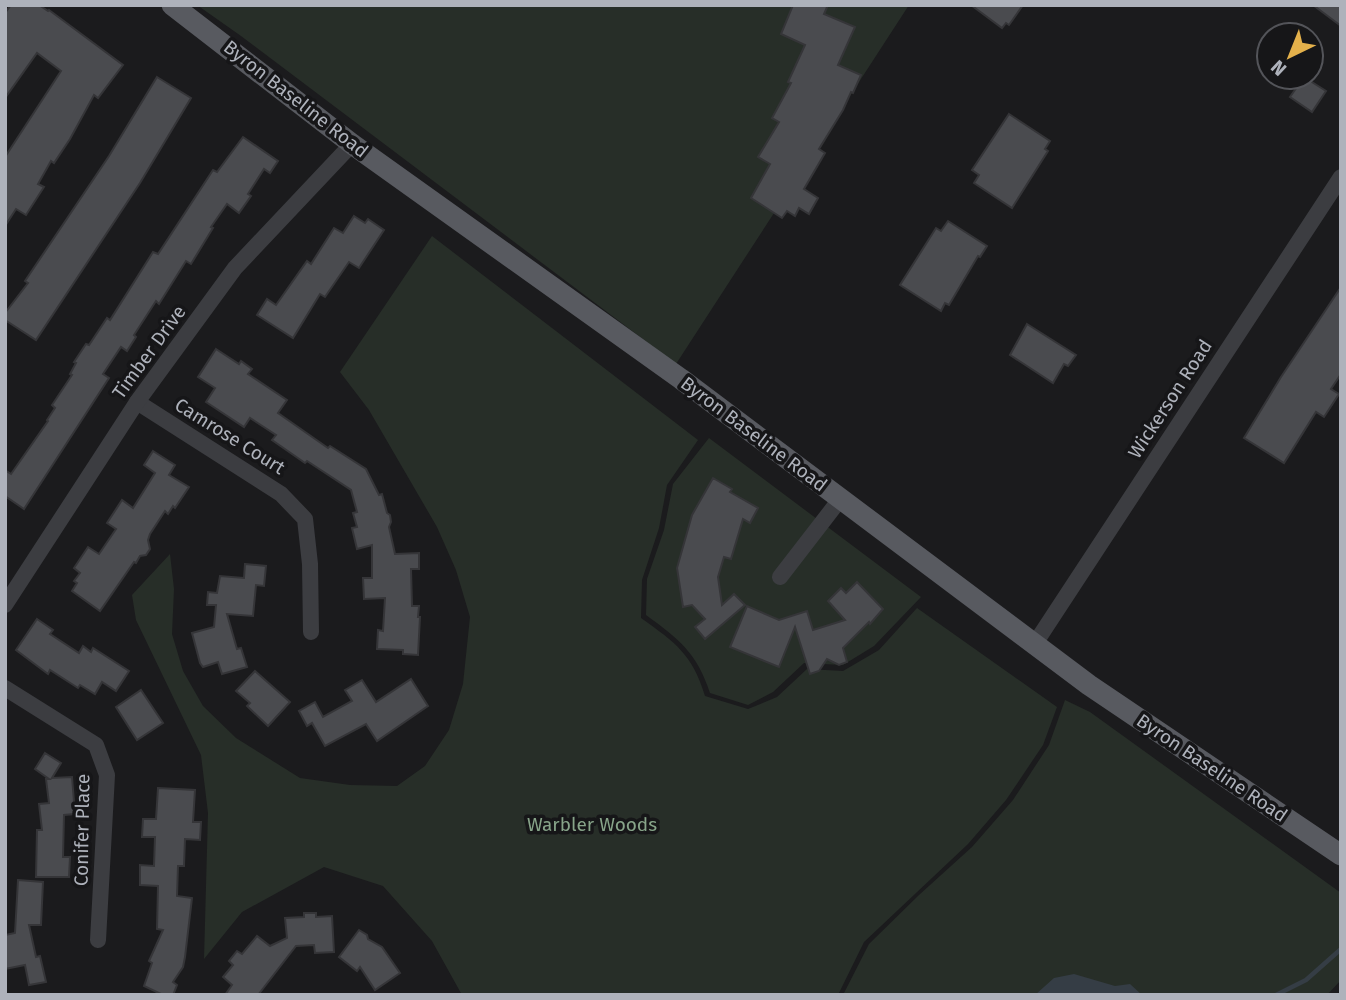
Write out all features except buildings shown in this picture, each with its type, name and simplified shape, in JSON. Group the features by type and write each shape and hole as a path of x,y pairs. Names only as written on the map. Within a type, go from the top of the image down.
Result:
{"main road":[{"name":"Byron Baseline Road","path":"172,5 352,144 681,379 1089,685 1341,855"}],"street":[{"name":"Timber Drive","path":"5,605 137,402 235,268 352,144"},
{"name":"Wickerson Road","path":"1034,645 1341,177"},
{"name":"Camrose Court","path":"137,402 281,494 305,520 310,564 311,632"},
{"path":"780,577 841,498"},
{"name":"Conifer Place","path":"5,688 96,745 107,775 97,940"}],"green space":[{"path":"197,5 909,5 676,364"},
{"name":"Warbler Woods","path":"432,236 698,440 667,485 659,528 642,580 641,618 664,635 688,659 705,696 748,709 777,697 807,669 843,671 879,650 917,608 1057,707 1043,745 1006,800 968,844 864,942 838,995 462,995 432,941 383,886 324,867 242,912 204,959 208,813 201,755 136,620 132,595 170,554 174,589 172,634 183,671 203,706 236,738 300,778 350,785 397,786 425,766 449,730 463,684 470,617 456,570 437,527 369,410 340,372"},
{"path":"709,438 921,597 874,646 843,665 804,663 773,692 748,705 710,693 699,667 686,648 646,615 647,579 664,530 673,484"},
{"path":"1065,700 1090,712 1341,893 1341,980 1327,995 843,995 869,944 972,847 1013,800 1049,745"}],"shaded area":[{"path":"1074,974 1115,986 1130,984 1142,995 1035,995 1054,978"}],"waterway":[{"path":"1276,995 1306,980 1341,949"}]}
